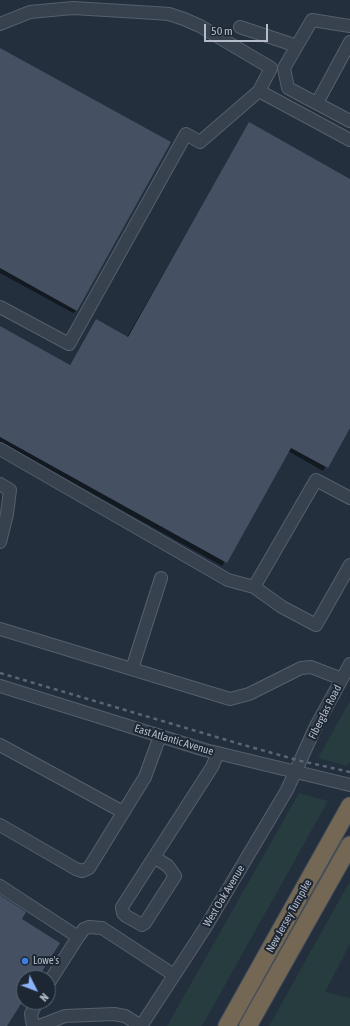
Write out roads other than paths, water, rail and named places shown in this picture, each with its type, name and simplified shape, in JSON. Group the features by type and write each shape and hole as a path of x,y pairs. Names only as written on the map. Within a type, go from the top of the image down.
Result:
{"highway":[{"name":"New Jersey Turnpike","path":"227,1026 346,813"},
{"name":"New Jersey Turnpike","path":"248,1026 350,845"}],"street":[{"path":"0,24 30,12 88,4 168,14 200,26 271,68 259,92 200,142 186,134 69,344 0,307"},
{"path":"350,26 312,20 284,68 288,88 350,121"},
{"path":"240,27 297,46"},
{"path":"316,103 350,42"},
{"path":"259,92 350,140"},
{"path":"0,449 228,580 254,587 282,607 316,625 350,565"},
{"path":"254,587 316,480 350,498"},
{"path":"0,484 10,490 7,514 0,542"},
{"path":"132,669 161,578"},
{"path":"0,629 230,699 249,694 301,668 311,667 342,679"},
{"name":"Fiberglas Road","path":"301,761 316,726 350,664"},
{"name":"East Atlantic Avenue","path":"0,686 218,753 295,773 350,785"},
{"path":"0,825 76,869 82,871 89,868 145,777 160,736"},
{"path":"0,745 123,812"},
{"path":"154,857 168,866 175,876 145,923 142,924 126,916 123,913 122,907 154,857 212,767 218,753"},
{"name":"West Oak Avenue","path":"141,1026 205,928 288,790 301,761"},
{"path":"0,886 78,937"},
{"path":"56,971 78,937 84,930 90,927 102,928 174,975"},
{"path":"33,1010 31,1014 33,1026"},
{"path":"39,1026 65,1016 114,1014 126,1016 141,1026"}],"railway":[{"path":"0,673 240,744 301,761 350,772"}],"place":[{"name":"Lowe's","path":"25,961"}]}
